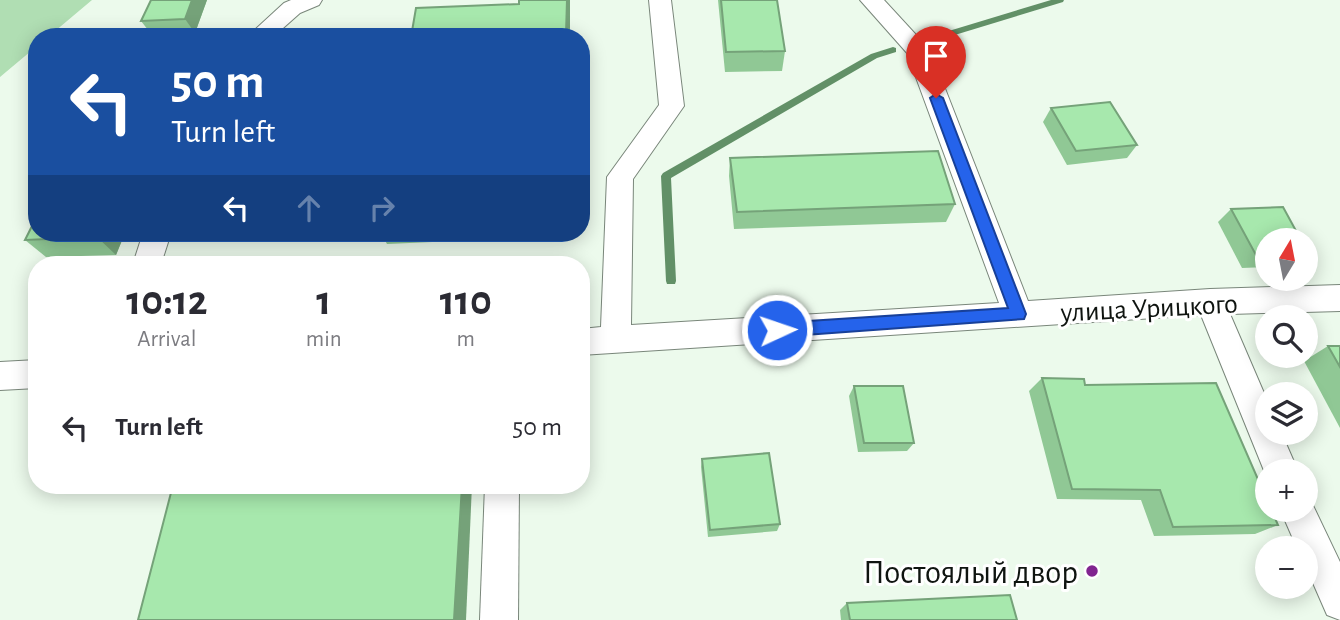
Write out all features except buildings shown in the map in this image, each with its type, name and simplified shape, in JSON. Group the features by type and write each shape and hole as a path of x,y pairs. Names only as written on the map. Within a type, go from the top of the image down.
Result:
{"street":[{"path":"269,28 292,8 311,0"},
{"path":"616,340 620,177 672,106 660,0"},
{"path":"871,0 918,50 1018,314"},
{"name":"улица Урицкого","path":"590,341 1210,302 1340,298"},
{"path":"1210,302 1276,459"},
{"path":"0,376 28,374"},
{"path":"499,620 502,494"},
{"path":"1303,522 1340,602"}],"green space":[{"path":"0,0 92,0 59,28 28,28 28,54 0,77"}],"waterway":[{"path":"932,39 1060,0"},
{"path":"671,281 666,176 874,56 893,50"}],"place":[{"name":"Постоялый двор","path":"1092,571"}],"route":[{"path":"777,330 1018,314 936,98"}]}
